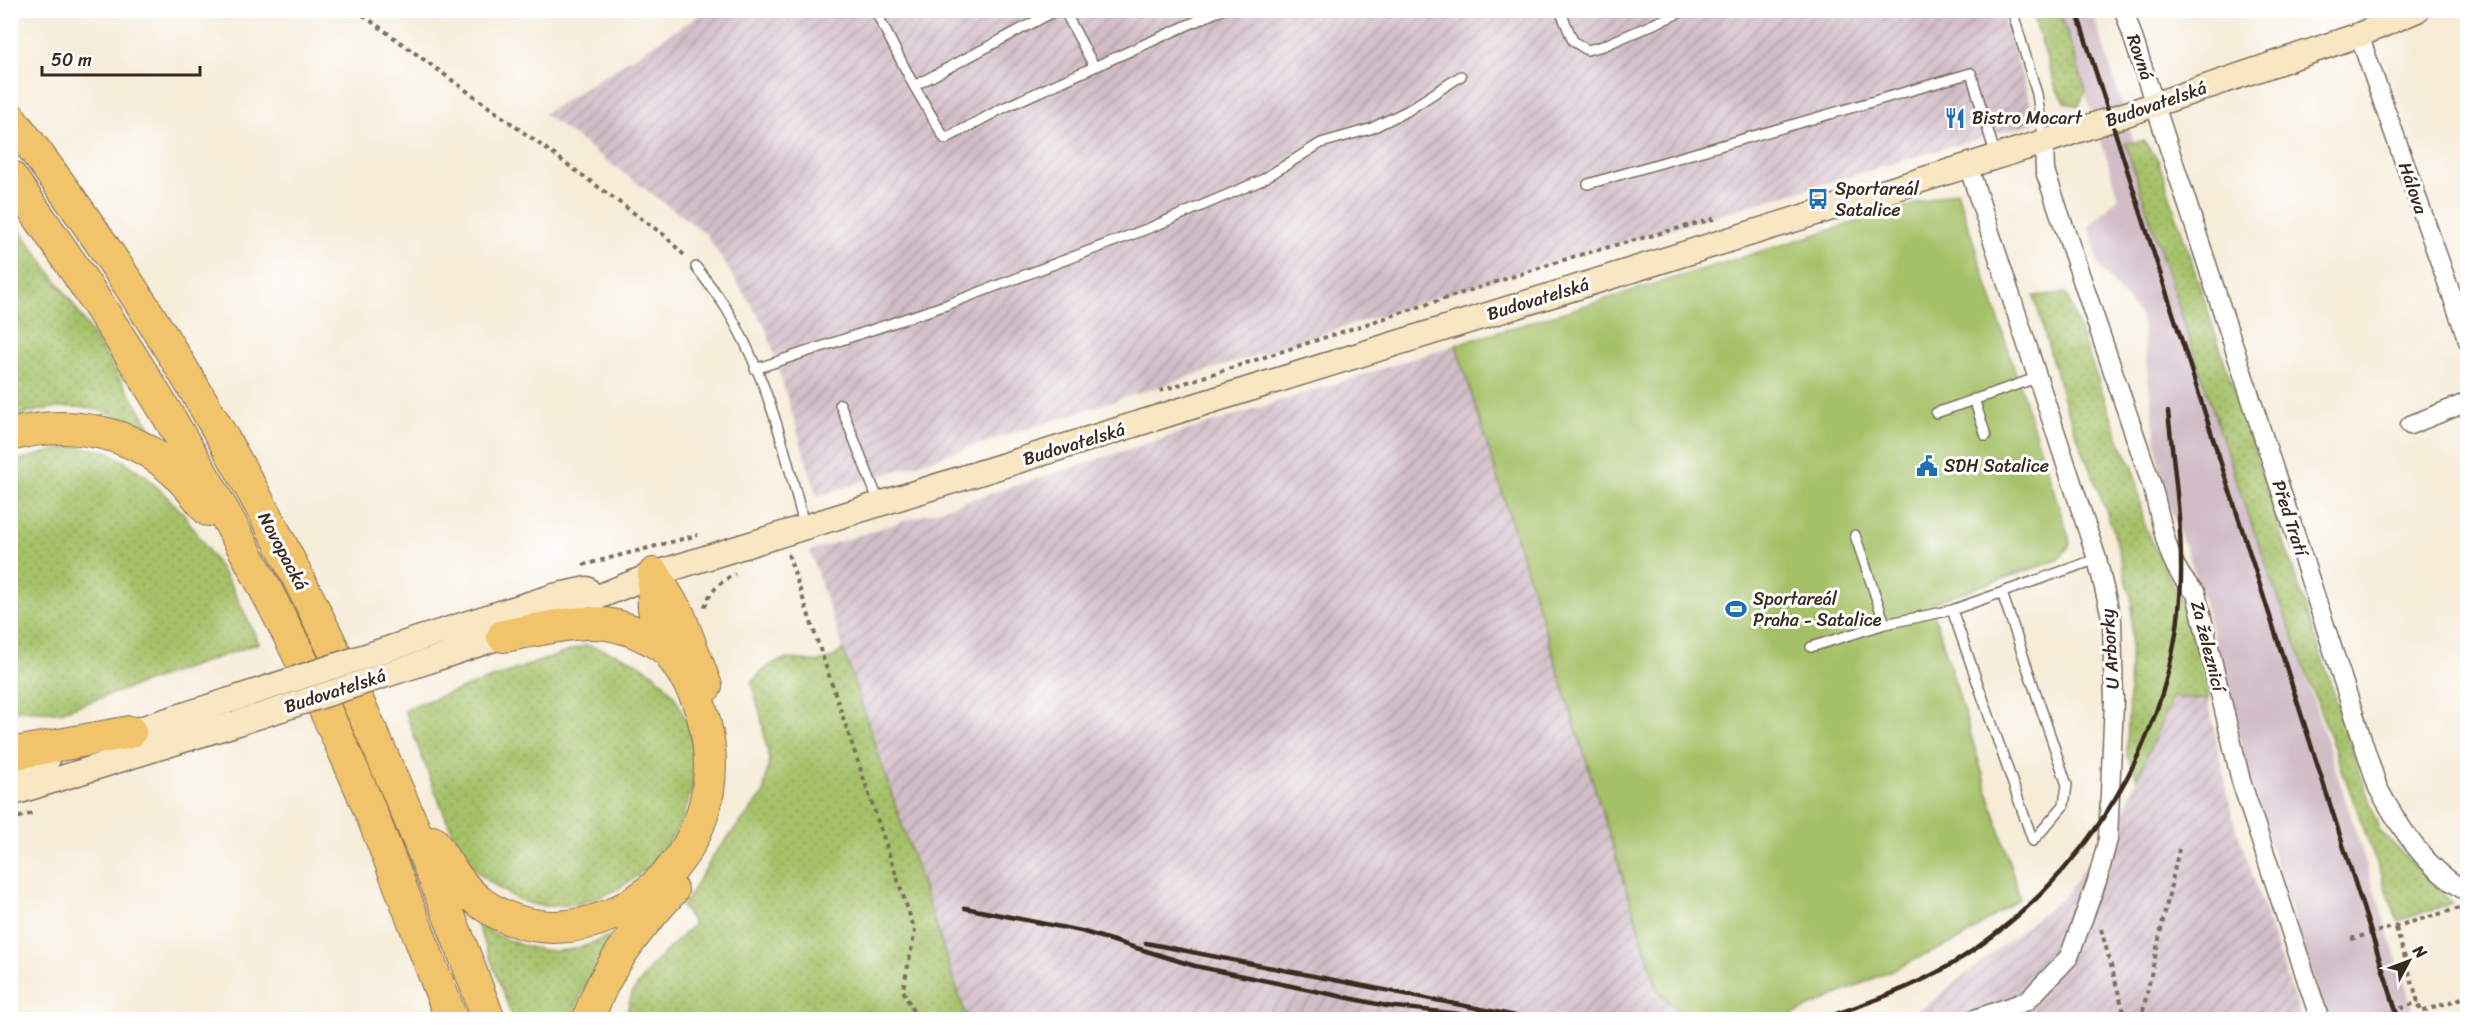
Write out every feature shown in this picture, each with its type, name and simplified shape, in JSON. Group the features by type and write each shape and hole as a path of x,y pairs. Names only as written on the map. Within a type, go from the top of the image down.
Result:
{"highway":[{"name":"Novopacká","path":"10,118 126,281 232,455 295,571 391,774 489,1020"},
{"name":"Novopacká","path":"10,176 93,293 140,368 203,472 251,562 360,789 452,1020"},
{"path":"10,435 48,428 84,429 120,438 138,447 174,471 251,562"},
{"path":"391,774 449,869 480,902 500,915 538,926 574,927 609,916 640,899 670,873 693,838 707,796 710,767 703,718 686,677 667,650 657,624 654,605 654,574"},
{"path":"588,1020 603,982 620,953 689,870 704,848 715,822 722,794 724,762 721,732 713,703 679,615 654,574"},
{"path":"503,636 600,622 634,629 667,650"},
{"path":"10,754 130,732"}],"street":[{"name":"Rovná","path":"2124,10 2156,104"},
{"name":"Budovatelská","path":"10,771 554,596 654,574 2044,142 2359,35 2417,10"},
{"name":"Hálova","path":"2359,35 2468,341"},
{"name":"Před Tratí","path":"2156,104 2378,788 2402,832 2466,899"},
{"name":"Za železnicí","path":"2044,142 2044,171 2152,485 2171,560 2181,580 2196,593 2241,781 2319,1020"},
{"name":"U Arborky","path":"1968,165 2097,559 2112,621 2114,701 2108,839 2070,957 2027,1001 1972,1020"},
{"path":"2410,425 2468,402"},
{"name":"Budovatelská","path":"10,794 503,636 654,574"}],"lane":[{"path":"875,10 945,139 1003,108 1221,10"},
{"path":"915,86 1057,10"},
{"path":"1064,10 1094,66"},
{"path":"1560,10 1573,41 1587,50 1603,46 1686,10"},
{"path":"2012,10 2037,94 2044,142"},
{"path":"1588,184 1971,73 1996,157"},
{"path":"755,369 946,305 1152,227 1262,180 1321,143 1370,129 1407,111 1461,76"},
{"path":"696,267 726,308 755,369 790,464 804,528"},
{"path":"1936,413 2036,378"},
{"path":"1974,399 1986,436"},
{"path":"840,404 880,504"},
{"path":"1855,535 1885,624"},
{"path":"1811,647 1885,624 1952,610 2097,559"},
{"path":"1952,610 2033,842 2064,805 2067,784 2002,593"}],"path":[{"path":"356,10 664,235 696,267"},
{"path":"577,567 700,534"},
{"path":"777,556 795,550"},
{"path":"788,553 915,931 903,990 917,1020"},
{"path":"703,615 707,597 726,579 740,571"},
{"path":"2142,1020 2179,849"},
{"path":"2091,896 2126,1020"},
{"path":"2351,939 2395,926 2396,928 2466,899"},
{"path":"2396,928 2421,1012 2468,996"},
{"path":"2375,1017 2419,1002"}],"shaded area":[{"path":"2002,10 2036,122 1460,290 817,496 766,328 706,234 544,114 706,11"},
{"path":"2059,11 2092,11 2416,1019 2325,1019 2249,777 2200,586 2161,484 2141,317 2099,267 2089,226 2119,197"},
{"path":"1456,345 1658,990 1681,1014 1681,1019 967,1019 810,551"},
{"path":"2172,697 2208,700 2232,814 2301,1019 1890,1020 1924,1007 2065,896 2122,814"}],"green space":[{"path":"2032,11 2060,11 2086,91 2079,106 2066,103 2056,89"},
{"path":"2143,141 2158,160 2379,830 2452,903 2398,921 2245,507 2125,143"},
{"name":"Sportareál Praha - Satalice","path":"1957,191 2071,544 2058,560 1931,603 2020,898 1961,939 1783,1019 1705,1020 1681,1014 1658,990 1456,345"},
{"path":"10,216 73,304 153,431 115,415 84,408 51,408 11,418"},
{"path":"2066,293 2123,449 2133,467 2145,528 2206,652 2208,700 2172,697 2137,779 2127,755 2132,601 2113,529 2064,402 2034,296"},
{"path":"71,446 108,451 145,475 183,513 231,585 259,643 60,712 11,710 11,462"},
{"path":"586,645 606,650 640,665 654,674 676,700 685,717 691,737 694,770 688,801 676,831 658,857 634,878 606,894 576,904 535,905 517,899 500,889 479,873 468,860 447,820 404,709"},
{"path":"843,649 967,1019 625,1019 632,993 654,963 694,924 682,907 716,852 763,795 769,760 760,712 751,682 774,663 792,659 826,660"},
{"path":"476,921 510,941 537,949 577,948 616,933 579,999 572,1019 513,1019"}],"railway":[{"path":"2076,10 2399,1020"},
{"path":"1819,1020 1920,981 1952,964 2000,931 2043,892 2081,848 2114,800 2142,748 2162,693 2175,637 2181,558 2168,412"},
{"path":"965,908 1081,931 1195,966 1387,1006 1515,1020"},
{"path":"1146,943 1537,1020"}],"place":[{"name":"Bistro Mocart","path":"1955,118"},
{"name":"Sportareál Satalice","path":"1818,199"},
{"name":"SDH Satalice","path":"1927,466"},
{"name":"Sportareál Praha - Satalice","path":"1736,609"}]}
